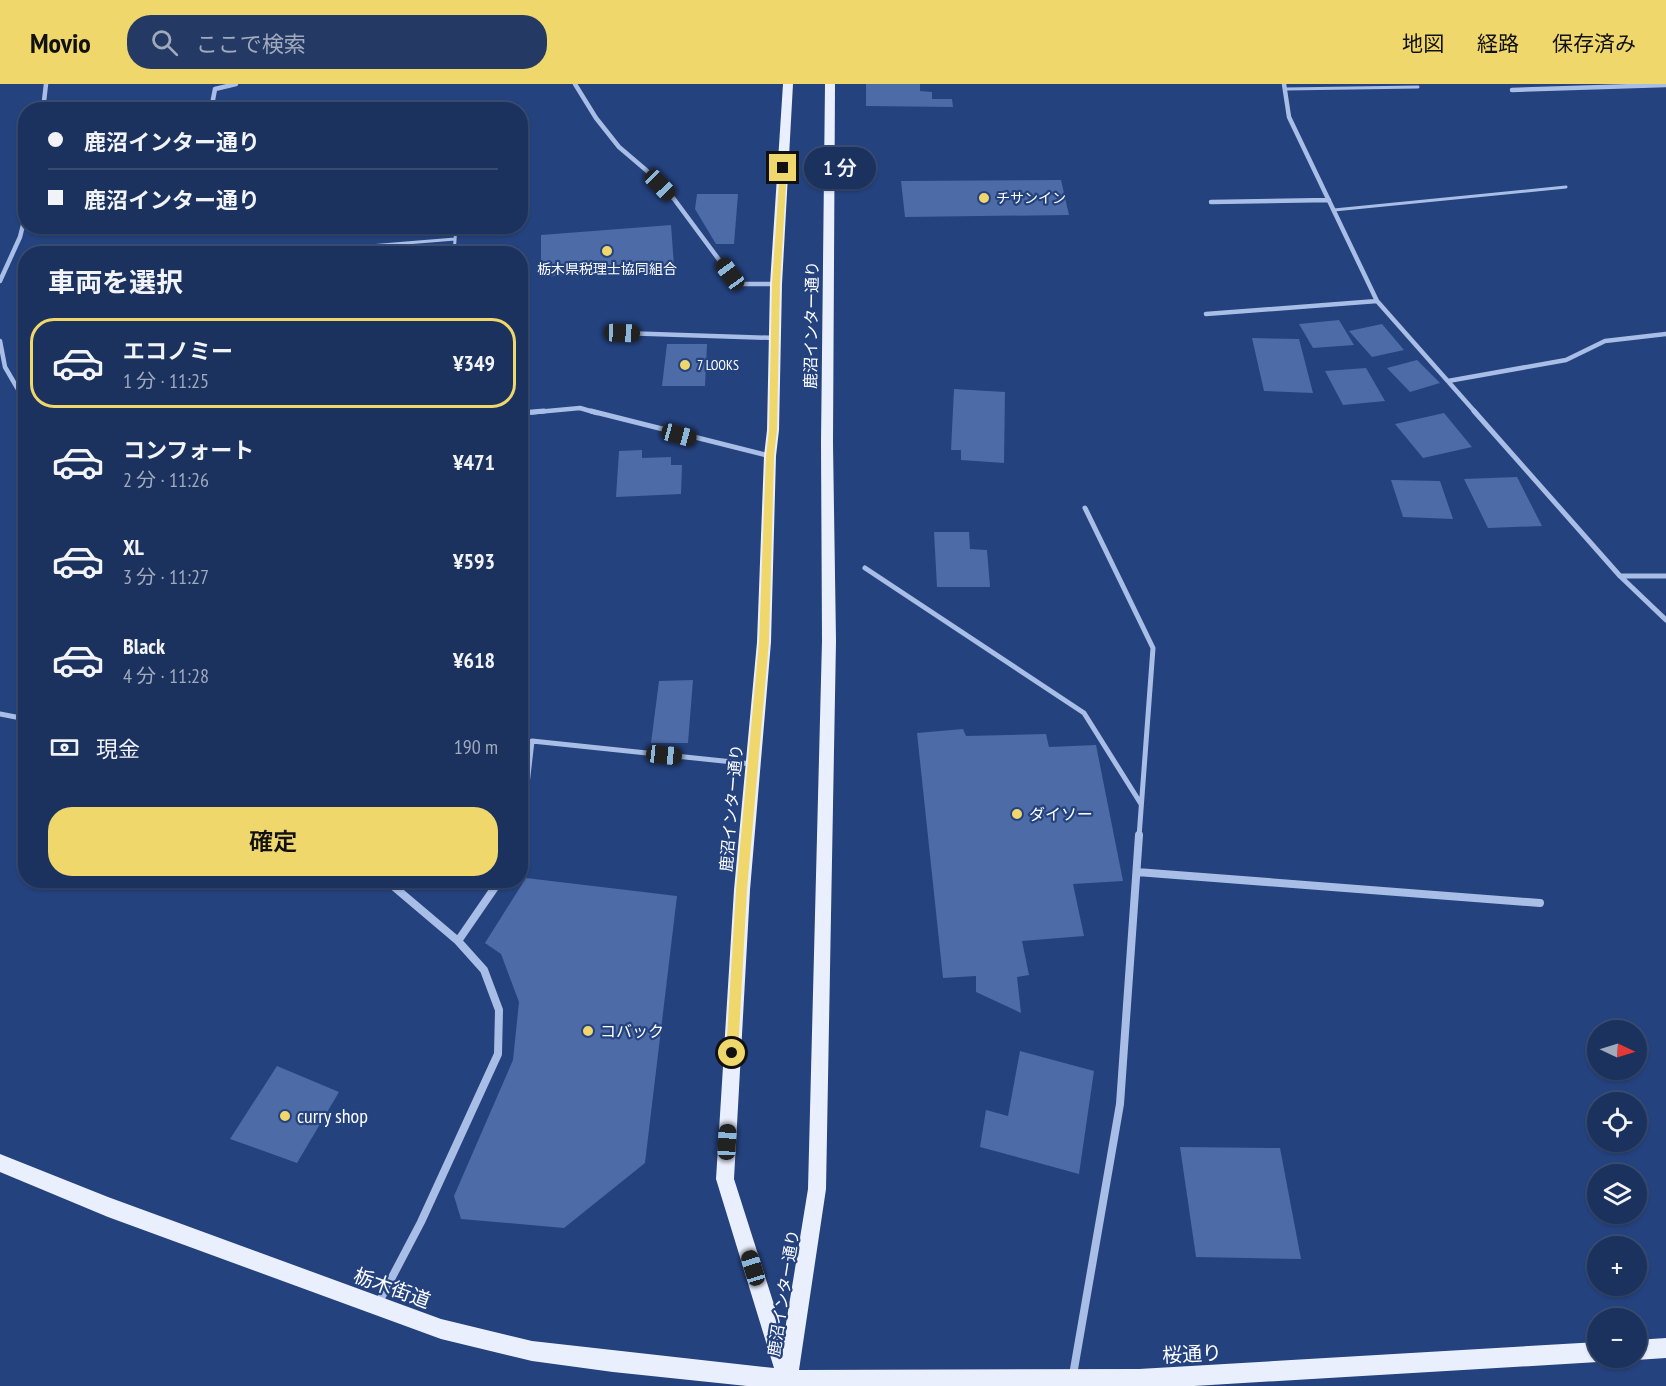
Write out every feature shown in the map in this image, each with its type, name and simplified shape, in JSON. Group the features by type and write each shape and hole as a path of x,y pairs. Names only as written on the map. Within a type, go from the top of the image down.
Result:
{"main road":[{"name":"鹿沼インター通り","path":"788,84 776,284 773,430 770,456 764,642 742,890 725,1179 788,1380"},
{"name":"鹿沼インター通り","path":"788,1380 817,1189 829,641 827,443 831,84"},
{"name":"栃木街道","path":"0,1163 108,1207 441,1329 532,1351 613,1362 788,1380"},
{"path":"1647,1349 1666,1348"},
{"name":"桜通り","path":"788,1380 1139,1379 1587,1354"}],"street":[{"path":"44,102 46,84"},
{"path":"213,102 215,89 236,84"},
{"path":"575,84 596,118 619,147 646,170 674,200 737,284 776,284"},
{"path":"1512,90 1666,85"},
{"path":"1285,86 1289,117 1377,301 1620,576 1666,620"},
{"path":"1211,202 1329,200"},
{"path":"0,281 22,234"},
{"path":"1206,314 1377,301"},
{"path":"622,333 775,338"},
{"path":"1448,381 1566,360 1605,341 1666,334"},
{"path":"0,341 5,367 18,389"},
{"path":"528,412 580,408 719,445 770,456"},
{"path":"1072,1380 1120,1104 1153,648 1085,508"},
{"path":"865,568 1084,713 1141,804"},
{"path":"1620,576 1666,576"},
{"path":"0,714 18,717"},
{"path":"528,776 532,741 753,764"},
{"path":"1137,872 1540,903"},
{"path":"377,1307 425,1215 498,1054 499,1010 484,970 458,941 395,888"},
{"path":"458,941 494,888"}],"lane":[{"path":"1285,86 1418,87"},
{"path":"1334,210 1566,187"},
{"path":"455,234 455,246"},
{"path":"369,246 455,239"}],"building":[{"path":"866,84 920,84 920,91 932,92 932,99 952,99 953,107 866,106"},
{"name":"チサンイン","path":"1061,180 1069,215 905,217 901,181"},
{"path":"697,194 738,194 734,244 716,244 695,209"},
{"name":"栃木県税理士協同組合","path":"671,225 674,266 541,277 541,235"},
{"path":"1339,320 1354,345 1313,348 1299,324"},
{"path":"1382,324 1404,350 1372,357 1349,331"},
{"path":"1252,338 1299,339 1313,393 1264,391"},
{"name":"7 LOOKS","path":"667,344 707,344 705,386 662,386"},
{"path":"1417,360 1440,383 1410,392 1387,368"},
{"path":"1366,368 1385,401 1343,405 1325,371"},
{"path":"954,389 1005,392 1004,463 961,460 961,450 951,450"},
{"path":"1444,413 1472,447 1423,458 1395,424"},
{"path":"642,450 642,458 671,457 671,465 682,465 681,494 616,497 619,451"},
{"path":"1517,477 1542,526 1488,528 1464,479"},
{"path":"1391,480 1440,481 1453,519 1403,517"},
{"path":"934,532 969,532 970,549 987,550 990,587 937,587"},
{"path":"693,680 688,743 651,743 659,681"},
{"name":"ダイソー","path":"963,729 966,736 1046,734 1049,747 1096,745 1123,881 1073,884 1084,936 1022,941 1029,975 1017,977 1021,1013 976,992 976,976 943,978 917,733"},
{"name":"コバック","path":"528,878 677,896 645,1163 564,1228 461,1219 454,1196 513,1060 519,1002 501,954 485,943 520,888 528,888"},
{"path":"1020,1051 1094,1071 1079,1174 980,1147 986,1110 1008,1116"},
{"name":"curry shop","path":"277,1066 339,1092 297,1163 230,1139"},
{"path":"1180,1147 1280,1148 1301,1259 1196,1257"}],"place":[{"name":"チサンイン","path":"984,198"},
{"name":"栃木県税理士協同組合","path":"607,251"},
{"name":"7 LOOKS","path":"685,365"},
{"name":"ダイソー","path":"1017,814"},
{"name":"コバック","path":"588,1031"},
{"name":"curry shop","path":"285,1116"}],"route":[{"path":"732,1053 742,890 764,642 770,456 773,430 776,284 783,168"}]}
